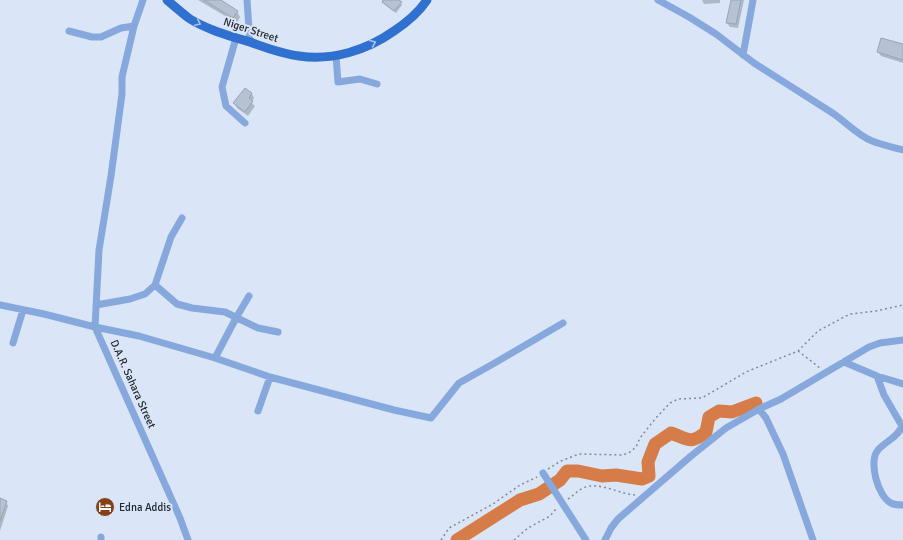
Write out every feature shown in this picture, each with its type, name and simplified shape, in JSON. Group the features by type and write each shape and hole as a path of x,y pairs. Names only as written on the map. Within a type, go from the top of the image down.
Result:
{"main road":[{"name":"Niger Street","path":"167,0 191,19 217,31 250,43 299,56 316,58 336,56 352,52 382,39 402,25 424,5 427,0"}],"street":[{"path":"95,327 99,250 122,94 122,78 134,26 143,0"},
{"path":"247,0 250,43"},
{"path":"658,0 716,34 754,64 831,112 845,124 872,141 903,150"},
{"path":"743,55 753,0"},
{"path":"68,31 92,37 101,37 121,28 134,26"},
{"path":"236,38 222,87 226,106 245,123"},
{"path":"336,56 338,82 360,79 377,84"},
{"path":"96,305 130,299 145,294 155,285 170,237 182,218"},
{"path":"155,285 177,304 192,308 225,312 258,328 278,332"},
{"path":"215,358 249,296"},
{"path":"0,305 139,336 215,358 270,377 394,410 431,418 459,383 563,323"},
{"path":"14,343 23,310"},
{"name":"D.A.R. Sahara Street","path":"95,327 177,511 188,540"},
{"path":"605,540 611,528 618,519 726,428 759,409 781,399 869,347 880,343 903,340"},
{"path":"844,362 877,376 903,384"},
{"path":"877,376 884,395 902,426 899,432 878,450 873,460 874,470 881,491 887,500 891,504 903,505"},
{"path":"258,411 270,377"},
{"path":"759,409 766,418 783,454 813,540"},
{"path":"543,473 586,540"}],"path":[{"path":"441,540 449,528 493,504 520,485 543,473 561,461 578,454 623,456 630,452 636,448 640,438 655,419 670,404 678,399 702,398 746,372 798,351 818,331 846,316 876,311 903,304"},
{"path":"798,351 819,367"},
{"path":"514,540 528,528 550,516 562,503 582,488 599,487 628,495 645,496"}],"building":[{"path":"204,0 221,0 238,11 233,18"},
{"path":"383,0 399,0 402,2 394,11 382,2"},
{"path":"731,0 741,0 736,24 726,23"},
{"path":"881,38 903,44 903,60 877,52"},
{"path":"245,88 252,93 249,98 253,101 245,112 233,103"},
{"path":"0,498 7,501 0,521"}],"waterway":[{"path":"457,540 520,500 539,494 560,480 567,471 578,471 602,476 616,475 642,479 649,476 648,462 655,444 671,433 685,439 692,440 706,432 709,417 719,411 732,412 756,403"}],"place":[{"name":"Edna Addis","path":"105,507"}]}
